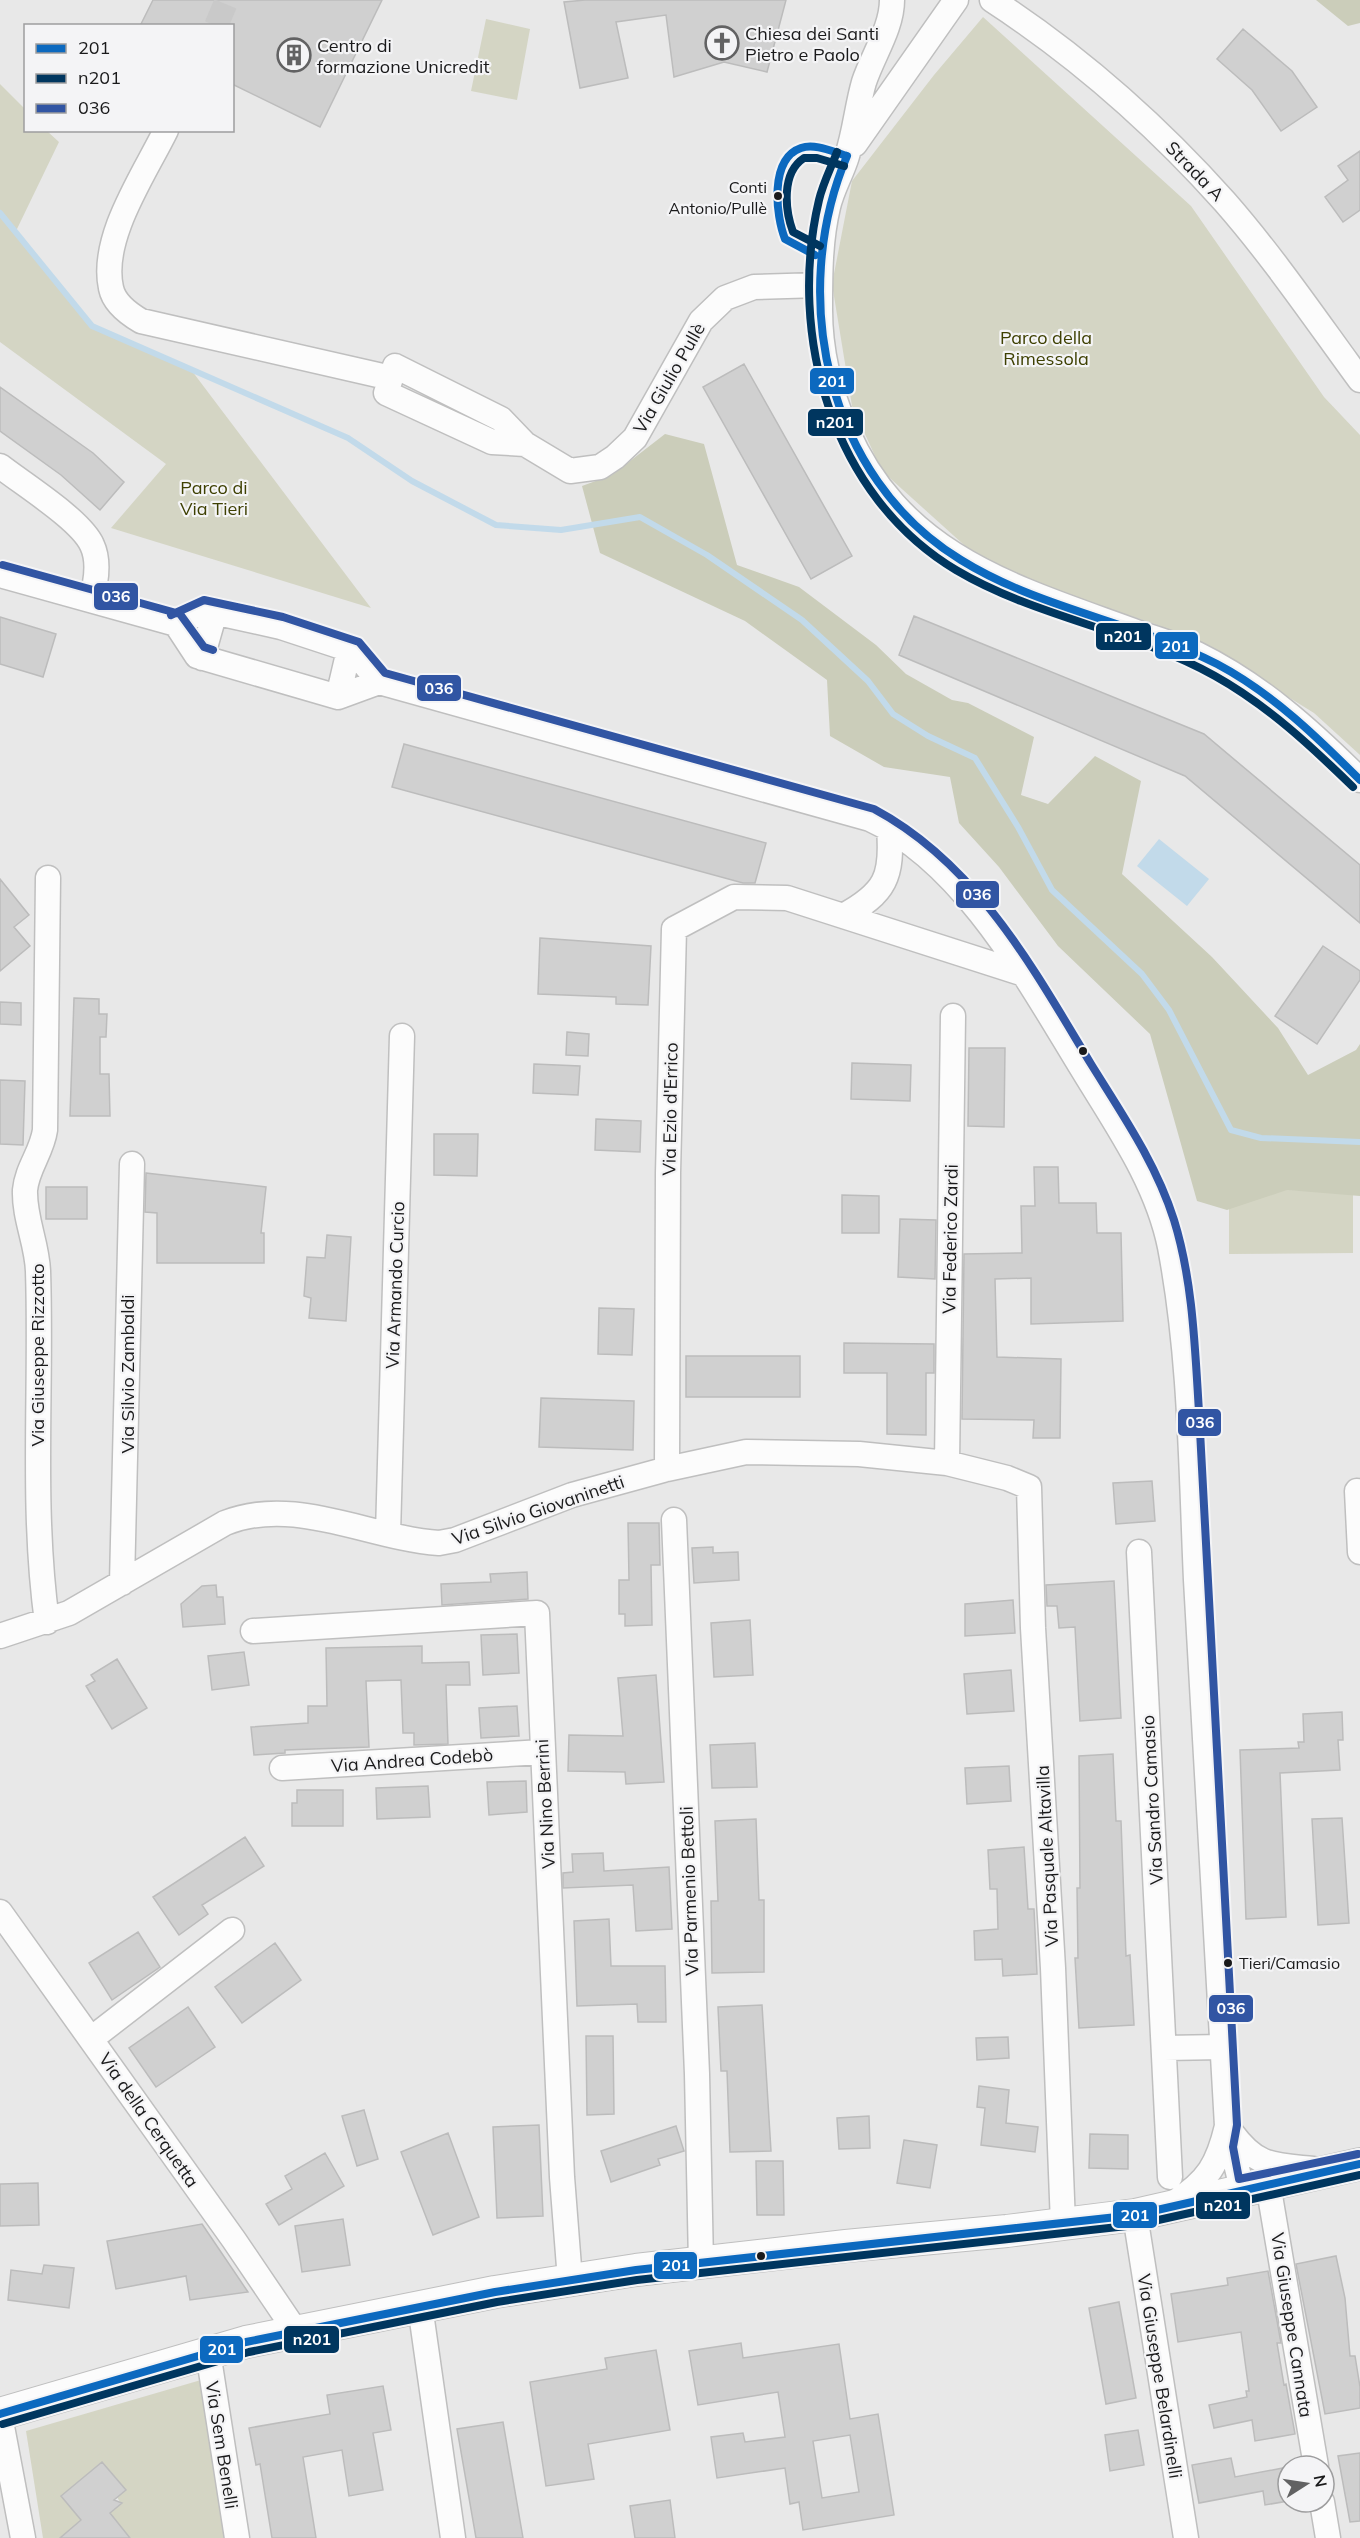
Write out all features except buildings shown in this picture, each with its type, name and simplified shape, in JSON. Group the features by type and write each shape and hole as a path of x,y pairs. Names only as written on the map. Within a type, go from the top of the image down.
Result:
{"main road":[{"path":"0,2415 207,2352 295,2331 420,2306 570,2280 701,2263 1135,2215 1169,2192 1247,2188 1360,2164"}],"street":[{"path":"933,34 935,13 943,0"},
{"path":"956,0 847,156 828,206 821,257 822,346 841,416 864,464 895,504 937,545 983,572 1196,654 1216,665 1264,693 1360,780"},
{"path":"933,34 956,27 973,0"},
{"name":"Strada A","path":"992,0 1041,34 1124,101 1189,163 1254,238 1360,380"},
{"path":"847,156 849,112 897,3"},
{"path":"877,48 890,41 900,40 910,47 912,63"},
{"name":"Via Giulio Pullè","path":"165,132 114,236 109,263 111,290 125,312 141,321 391,378 396,366 501,419 525,444 570,471 600,467 615,457 635,438 701,321 725,298 754,287 820,285"},
{"path":"0,466 76,525 91,542 96,570 91,600"},
{"path":"0,575 176,624 197,657 338,697 380,682 354,651 281,627 204,610 176,624"},
{"path":"202,658 215,612"},
{"path":"338,697 349,650"},
{"name":"Via Giuseppe Cannata","path":"380,682 859,815 890,829 906,840 967,896 1024,974 1134,1153 1158,1208 1170,1247 1190,1402 1196,1577 1223,2047 1225,2136 1247,2188 1313,2454"},
{"path":"843,916 870,900 884,885 891,860 890,829"},
{"name":"Via Giuseppe Rizzotto","path":"47,1622 38,1538 38,1270 25,1203 27,1178 42,1148 45,1130 48,878"},
{"name":"Via Ezio d'Errico","path":"667,1469 669,1161 674,929 734,897 787,898 1024,974"},
{"name":"Via Federico Zardi","path":"947,1463 953,1016"},
{"name":"Via Armando Curcio","path":"388,1534 402,1036"},
{"name":"Via Silvio Zambaldi","path":"122,1583 132,1164"},
{"name":"Via Silvio Giovaninetti","path":"0,1636 47,1622 76,1610 225,1523 253,1514 285,1513 422,1542 455,1540 572,1495 667,1469 746,1452 859,1454 947,1463 1007,1478 1029,1487"},
{"name":"Via Pasquale Altavilla","path":"1029,1487 1033,1628 1053,1968 1063,2224"},
{"path":"1357,1491 1360,1552"},
{"name":"Via Parmenio Bettoli","path":"674,1520 697,2074 701,2263"},
{"name":"Via Sandro Camasio","path":"1139,1552 1169,2192"},
{"name":"Via Nino Berrini","path":"253,1631 537,1613 562,2177 570,2280"},
{"name":"Via Andrea Codebò","path":"282,1768 542,1752"},
{"name":"Via della Cerquetta","path":"0,1912 295,2331"},
{"path":"91,2039 232,1930"},
{"path":"1164,2048 1223,2047"},
{"path":"1169,2192 1197,2187 1212,2171 1225,2136 1262,2162 1328,2171"},
{"name":"Via Giuseppe Belardinelli","path":"1135,2215 1186,2538"},
{"path":"420,2306 453,2538"},
{"name":"Via Sem Benelli","path":"207,2352 237,2538"},
{"path":"0,2415 23,2538"},
{"path":"1324,2514 1328,2538"}],"green space":[{"path":"1316,0 1360,0 1360,23 1348,26"},
{"name":"Parco della Rimessola","path":"983,17 1191,206 1324,397 1360,435 1360,755 1314,713 1207,647 1155,624 994,572 882,471 852,406 832,284 852,181 934,75"},
{"path":"486,19 530,29 517,100 471,91"},
{"name":"Parco di Via Tieri","path":"0,84 24,108 24,132 48,132 59,142 16,231 92,326 189,367 371,608 111,528 166,464 0,342"},
{"path":"665,434 704,444 737,565 799,587 876,645 906,674 952,700 968,703 1034,737 1021,795 1048,804 1095,756 1141,781 1122,874 1212,957 1278,1028 1308,1075 1356,1050 1360,1044 1360,1196 1287,1190 1227,1210 1197,1201 1150,1034 1058,946 999,867 959,823 950,777 884,767 830,736 827,680 745,621 600,553 582,486 612,475"},
{"path":"1229,1189 1353,1191 1353,1253 1229,1254"},
{"path":"201,2380 226,2538 130,2538 110,2513 121,2504 117,2497 126,2490 102,2462 62,2496 81,2520 63,2538 43,2538 26,2431"}],"water":[{"path":"1159,839 1209,879 1187,906 1137,866"}],"waterway":[{"path":"0,213 92,326 348,438 412,481 496,525 561,530 640,517 707,555 802,620 868,681 893,714 928,736 975,758 1018,827 1052,890 1142,974 1169,1010 1231,1130 1261,1138 1360,1142"}],"tunnel":[{"path":"217,24 227,0"}],"transit line":[{"name":"201","path":"815,255 785,239 779,217 780,176 791,154 801,148 818,147 847,156"},
{"name":"n201","path":"837,152 819,200 811,252 809,304 816,357 829,408 850,456 878,500 913,538 956,570 1019,600 1184,660 1234,687 1288,727 1353,787"},
{"name":"201","path":"847,156 829,210 821,266 822,323 831,379 850,433 878,482 915,525 961,560 991,577 1055,603 1186,649 1237,676 1293,717 1360,780"},
{"name":"n201","path":"820,246 793,232 788,213 788,182 791,173 804,158 817,158 844,166"},
{"name":"036","path":"3,565 180,614 204,647 213,650"},
{"name":"036","path":"171,615 204,600 283,617 359,642 385,673 874,809 911,832 943,859 973,889 999,921 1047,991 1148,1159 1167,1199 1185,1267 1192,1315 1199,1412 1237,2125 1233,2147 1239,2179 1358,2154"},
{"name":"201","path":"0,2414 246,2342 495,2292 636,2270 1135,2215 1360,2164"},
{"name":"n201","path":"3,2424 249,2352 497,2302 637,2280 1136,2225 1360,2175"}],"place":[{"name":"Chiesa dei Santi Pietro e Paolo","path":"722,43"},
{"name":"Centro di formazione Unicredit","path":"294,55"},
{"name":"Conti Antonio/Pullè","path":"778,196"},
{"name":"Tieri/Camasio","path":"1228,1963"}]}
